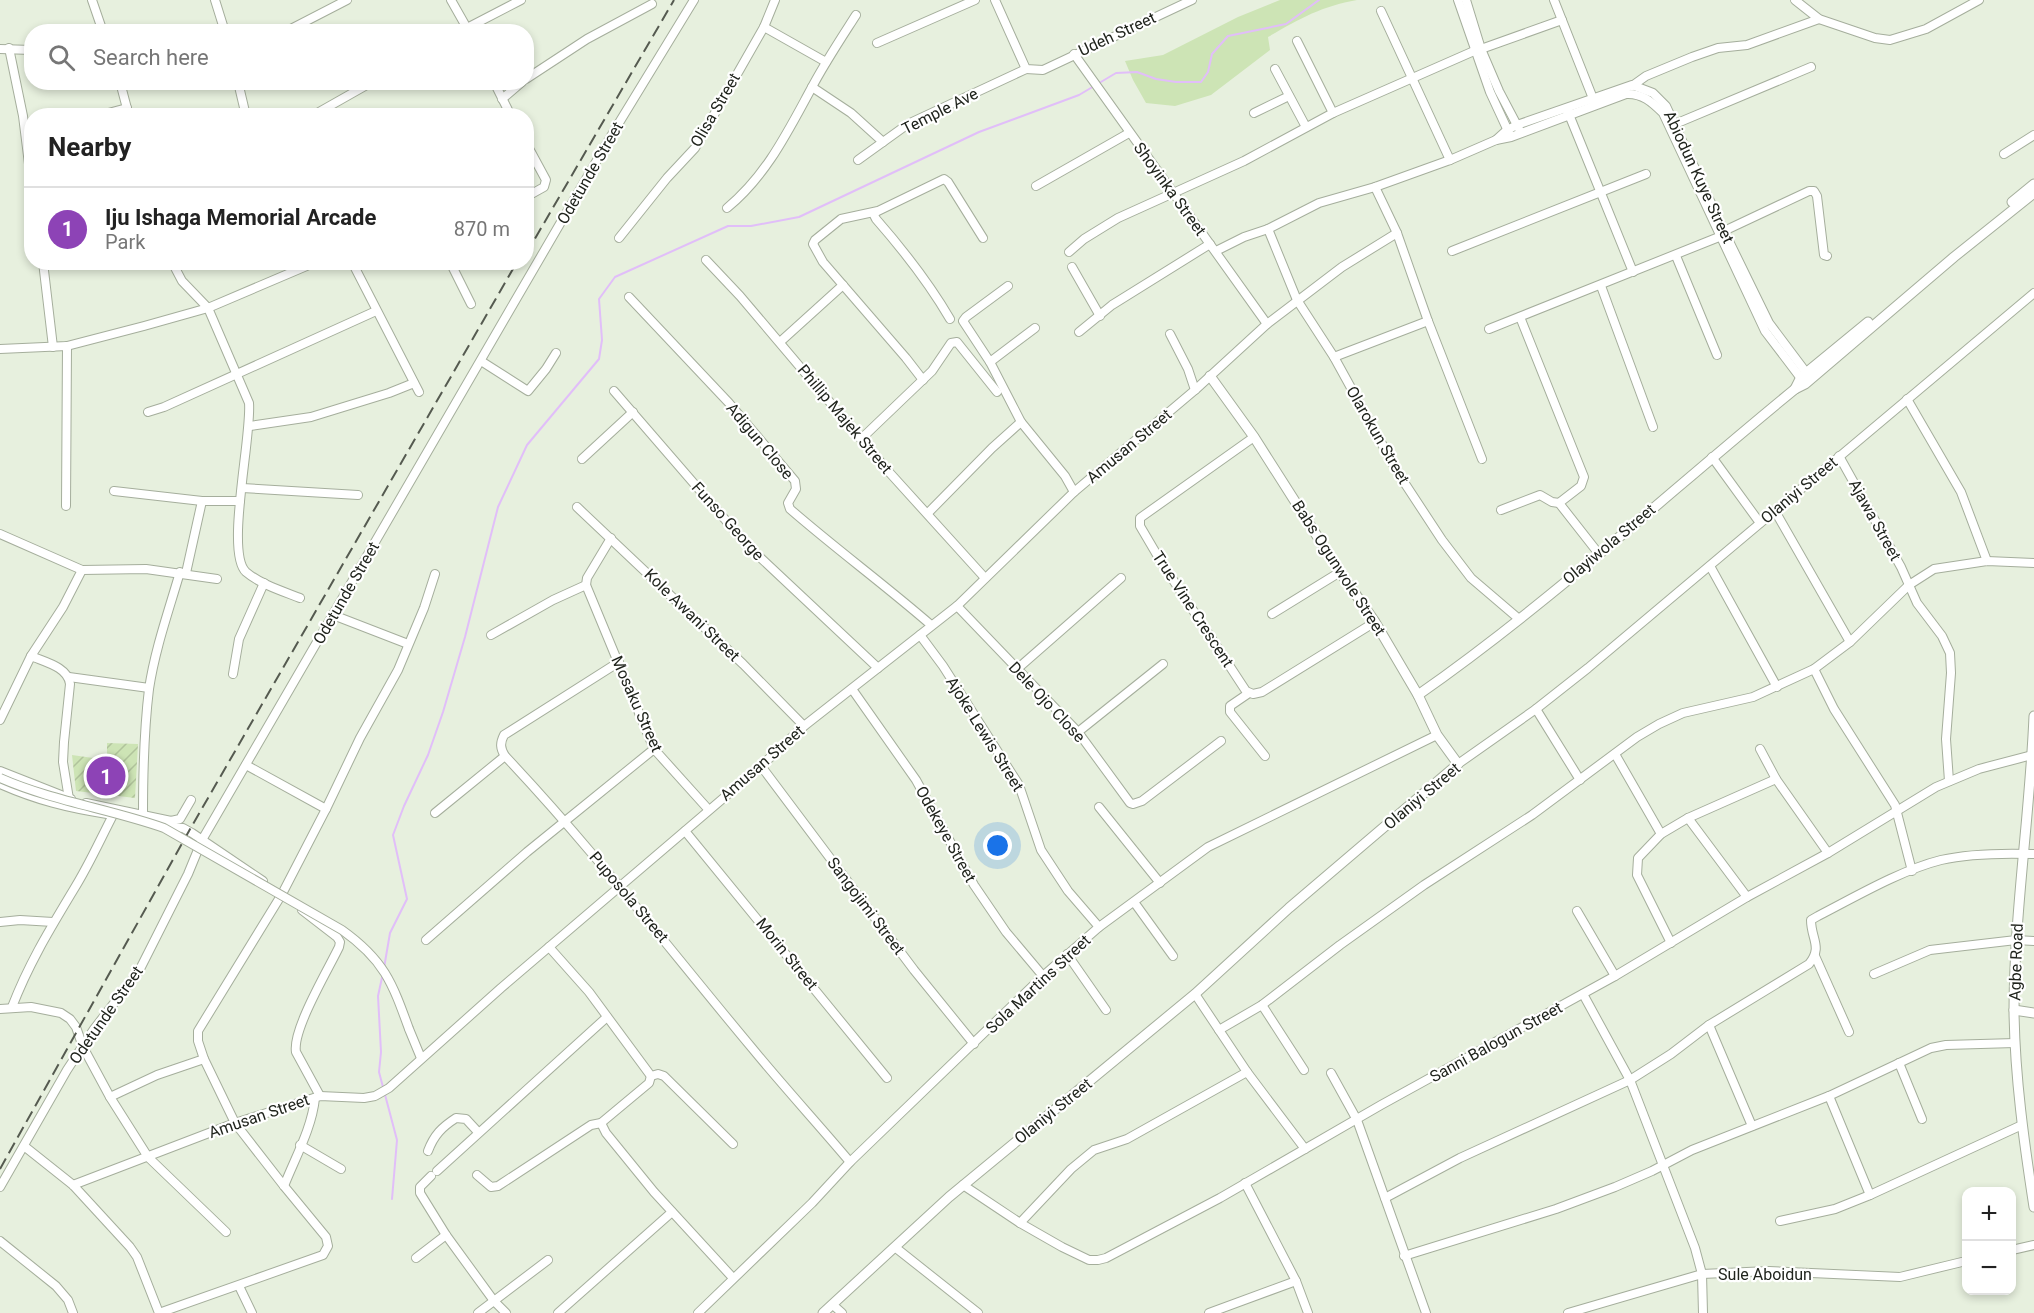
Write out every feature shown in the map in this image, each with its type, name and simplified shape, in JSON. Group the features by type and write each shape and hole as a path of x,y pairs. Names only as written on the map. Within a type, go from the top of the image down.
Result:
{"street":[{"path":"92,0 100,24"},
{"path":"215,0 222,24"},
{"path":"300,24 347,0"},
{"path":"451,0 465,24"},
{"path":"479,24 521,0"},
{"name":"Odetunde Street","path":"534,269 614,131 694,0"},
{"name":"Olisa Street","path":"619,238 667,177 695,148 764,27 775,0"},
{"path":"877,43 975,0"},
{"path":"996,0 1026,69"},
{"name":"Udeh Street","path":"1026,69 1043,70 1192,0"},
{"path":"1458,0 1478,50 1519,129"},
{"path":"1466,0 1490,92 1509,134"},
{"path":"1554,0 1594,101"},
{"path":"1795,0 1819,19 1875,38 1890,40 1903,38 1926,29 1979,0"},
{"path":"534,74 587,39 652,4"},
{"path":"1381,11 1450,160"},
{"path":"726,208 741,197 770,163 826,62 856,15"},
{"path":"1079,332 1112,304 1213,248 1268,229 1319,203 1375,187 1450,160 1519,129 1632,85 1646,76 1692,57 1718,48 1747,45 1819,19"},
{"path":"1069,252 1107,223 1244,160 1333,113 1478,50 1562,20"},
{"path":"764,27 826,62"},
{"path":"1297,41 1333,113"},
{"path":"24,50 4,49 24,124"},
{"name":"Shoyinka Street","path":"1074,54 1267,324"},
{"path":"1675,124 1811,67"},
{"name":"Temple Ave","path":"858,160 908,124 1026,69"},
{"path":"1275,69 1306,127"},
{"path":"1594,101 1631,94 1632,85"},
{"name":"Abiodun Kuye Street","path":"1632,85 1648,90 1662,101 1675,124 1723,234"},
{"path":"812,87 851,113 883,142"},
{"path":"122,90 127,108"},
{"path":"240,90 244,108"},
{"path":"326,108 358,90"},
{"path":"498,90 505,108"},
{"path":"502,99 513,90"},
{"name":"Abiodun Kuye Street","path":"1631,94 1649,100 1662,113 1770,323 1806,378"},
{"path":"1254,113 1289,96"},
{"path":"1567,112 1633,272"},
{"path":"1036,186 1129,133"},
{"path":"2004,154 2034,135"},
{"path":"534,158 546,180 544,187 534,193"},
{"path":"1452,251 1646,174"},
{"path":"923,380 843,285 814,249 813,244 841,219 873,213 944,179 983,238"},
{"path":"1806,378 2034,184"},
{"path":"1375,187 1396,233 1482,459"},
{"path":"1488,329 1677,256 1809,191 1814,191 1817,196 1824,255 1827,256"},
{"path":"1806,378 2034,193"},
{"path":"873,213 935,293 950,319"},
{"name":"Olarokun Street","path":"1268,229 1297,300 1334,357 1398,473 1442,540 1471,578 1519,619"},
{"name":"Amusan Street","path":"73,1185 235,1123 317,1097 364,1098 375,1096 389,1088 549,947 686,831 708,809 761,766 804,726 957,606 1074,492 1195,390 1267,324 1362,253 1396,233"},
{"path":"1677,256 1717,355"},
{"name":"Phillip Majek Street","path":"706,260 985,578"},
{"path":"1072,267 1100,316"},
{"path":"45,270 53,347"},
{"path":"176,270 182,281 208,308 249,404 250,426 240,501 238,558 246,572 264,583 300,598"},
{"path":"0,349 67,346 208,308 296,270"},
{"path":"356,270 419,392"},
{"path":"454,270 471,304"},
{"name":"Odetunde Street","path":"0,1186 67,1070 99,1022 139,971 188,874 202,840 534,270"},
{"path":"780,342 843,285"},
{"path":"1008,286 963,320 990,362 1021,422 1065,476 1074,492"},
{"path":"1600,286 1653,427"},
{"name":"Olaniyi Street","path":"823,1313 963,1185 1195,994 1289,908 1458,765 1536,709 1710,566 2034,293"},
{"name":"Adigun Close","path":"629,297 729,403 795,481 796,489 788,503 790,509 931,625"},
{"path":"148,412 164,407 376,311"},
{"path":"1520,317 1584,477 1581,486 1559,503"},
{"path":"1334,357 1428,321"},
{"path":"990,362 1035,328"},
{"path":"1170,334 1188,369 1195,390"},
{"path":"861,439 932,371 951,343 957,342 997,392"},
{"path":"66,506 67,346"},
{"path":"481,361 528,391 556,353"},
{"name":"Babs Ogunwole Street","path":"1210,376 1254,437 1340,572 1375,622 1418,694 1437,735 1458,765"},
{"name":"Olayiwola Street","path":"1418,694 1519,619 1599,554 1806,378"},
{"path":"250,426 311,417 414,383"},
{"name":"Funso George","path":"614,391 748,546 878,668"},
{"path":"1907,399 1961,492 1987,561"},
{"path":"582,459 633,412"},
{"path":"928,513 1021,422"},
{"name":"True Vine Crescent","path":"1249,693 1160,560 1140,526 1140,518 1254,437"},
{"name":"Ajawa Street","path":"1839,456 1917,603 1942,636 1950,653 1946,739 1949,781"},
{"path":"1712,457 1760,523"},
{"path":"242,488 358,495"},
{"path":"114,491 202,501 240,501"},
{"path":"1501,510 1540,495 1559,503 1599,554"},
{"path":"143,814 143,767 149,688 159,644 183,573 202,501"},
{"name":"Kole Awani Street","path":"577,507 743,664 804,726"},
{"path":"1775,511 1850,642"},
{"path":"0,534 82,570 146,569 218,579"},
{"path":"491,635 553,600 586,585 587,578 610,538"},
{"path":"1220,1030 1262,1005 1424,885 1482,849 1659,724 1683,713 1753,697 1814,669 1850,642 1909,585 1935,569 1987,561 2034,563"},
{"path":"1710,566 1777,687"},
{"path":"0,720 31,656 63,607 82,570"},
{"path":"1272,614 1340,572"},
{"path":"24,1146 73,1185 137,1257 159,1313 323,1255 328,1246 327,1237 235,1123 204,1059 198,1041 198,1031 282,894 360,738 398,670 424,608 435,573"},
{"path":"1016,670 1121,578"},
{"path":"233,674 239,639 264,583"},
{"name":"Mosaku Street","path":"586,585 654,749 708,809"},
{"name":"Dele Ojo Close","path":"957,606 1078,732 1130,803 1142,801 1221,741"},
{"path":"333,615 408,644"},
{"path":"1265,756 1230,712 1230,706 1249,693 1262,692 1375,622"},
{"name":"Ajoke Lewis Street","path":"920,635 972,710 1019,785 1041,850 1068,891 1099,927"},
{"path":"31,656 65,672 69,677 63,762 69,799"},
{"path":"435,813 505,756 500,742 504,735 619,662"},
{"path":"1078,732 1163,664"},
{"path":"1814,669 1834,709 1892,799 1898,812 1912,871"},
{"path":"69,677 149,688"},
{"name":"Odekeye Street","path":"852,688 916,780 974,885 1006,932 1043,976"},
{"path":"1536,709 1580,780"},
{"name":"Agbe Road","path":"2034,719 2029,854 2018,908 2014,1010 2022,1125 2030,1158 2034,1207"},
{"name":"Sola Martins Street","path":"698,1313 812,1203 850,1162 1043,976 1099,927 1208,847 1437,735"},
{"path":"426,940 563,822 654,749"},
{"path":"1760,749 1776,779 1828,853"},
{"path":"1615,754 1661,834"},
{"name":"Sanni Balogun Street","path":"963,1185 1020,1223 1089,1260 1098,1260 1245,1183 1615,976 1747,897 1898,812 1936,787 1979,769 2032,755"},
{"name":"Puposola Street","path":"505,756 583,842 752,1049 850,1162"},
{"path":"246,765 326,809"},
{"name":"Sangojimi Street","path":"761,766 914,970 974,1044"},
{"path":"0,771 69,799 171,821 180,819 191,800"},
{"path":"0,778 55,797 132,817 164,828 342,930 364,946 395,988 408,1029 421,1058"},
{"path":"1671,943 1636,875 1638,858 1661,834 1688,818 1776,779"},
{"path":"0,784 67,808 113,815 174,829 183,828 282,894 337,937 340,942 339,947 310,1006 295,1044 296,1052 317,1097 313,1114 284,1186"},
{"path":"1099,807 1160,883"},
{"path":"12,1007 22,980 53,922 75,888 113,815"},
{"path":"1688,818 1747,897"},
{"name":"Morin Street","path":"686,831 887,1078"},
{"path":"1385,1198 1461,1158 1630,1080 1671,1054 1709,1025 1809,964 1817,949 1811,926 1812,919 1912,871 1942,860 1993,854 2029,854"},
{"path":"1134,902 1173,956"},
{"path":"1577,912 1615,976"},
{"path":"0,922 20,920 53,922"},
{"path":"1874,974 1918,953 1930,950 2016,940 2034,941"},
{"path":"549,947 589,992 651,1076"},
{"path":"1067,954 1106,1010"},
{"path":"1815,956 1849,1032"},
{"path":"1195,994 1247,1072 1305,1149"},
{"path":"1582,994 1630,1080 1695,1248 1702,1274 1703,1313"},
{"path":"1262,1005 1304,1070"},
{"path":"0,1009 31,1007 61,1013 76,1027 83,1047 110,1097 148,1156 226,1232"},
{"path":"2014,1010 2034,1013"},
{"path":"506,1313 494,1301 446,1235 420,1193 420,1187 607,1017"},
{"path":"1709,1025 1752,1126"},
{"path":"1404,1256 1566,1205 1615,1187 1692,1150 1829,1096 1938,1046 2015,1043"},
{"path":"110,1097 158,1075 204,1059"},
{"path":"1899,1063 1922,1119"},
{"path":"1020,1223 1071,1169 1094,1150 1127,1139 1247,1072"},
{"path":"1331,1073 1357,1120 1426,1313"},
{"path":"651,1076 658,1074 664,1076 733,1144"},
{"path":"477,1175 491,1187 498,1186 591,1125 601,1123 649,1083 651,1076"},
{"path":"1829,1096 1870,1195"},
{"path":"428,1151 432,1139 443,1126 456,1118 466,1119 478,1132"},
{"path":"601,1123 606,1133 672,1212 733,1278"},
{"path":"1780,1221 1835,1209 2022,1125"},
{"path":"300,1145 341,1168"},
{"path":"1245,1183 1296,1281 1308,1313"},
{"path":"558,1313 672,1212"},
{"path":"416,1258 446,1235"},
{"path":"0,1241 56,1286 68,1300 73,1313"},
{"path":"2016,1249 2034,1245"},
{"path":"896,1248 978,1313"},
{"path":"478,1313 548,1260"},
{"name":"Sule Aboidun","path":"1568,1313 1702,1274 1769,1271 1900,1277 1962,1262"},
{"path":"1209,1313 1296,1281"},
{"path":"239,1286 252,1313"},
{"path":"833,1305 842,1313"}],"green space":[{"path":"1280,0 1357,0 1311,14 1268,37 1270,50 1211,95 1175,106 1146,103 1125,61 1163,55 1238,17"},
{"path":"107,743 138,744 135,798 76,791 72,755 107,760"}],"waterway":[{"path":"384,968 390,933 407,899 393,835 428,755 443,712 465,637 498,507 527,445 599,359 602,340 599,299 615,277 728,226 751,226 799,217 979,132 1079,95 1116,73 1137,72 1156,79 1201,82 1208,72 1212,54 1228,36 1286,24 1319,0"},
{"path":"383,973 378,996 381,1052 379,1072 397,1140 392,1199"}],"railway":[{"path":"534,240 674,0"},
{"path":"0,1169 189,831 512,270"}],"place":[{"name":"Iju Ishaga Memorial Arcade","path":"106,776"}]}
